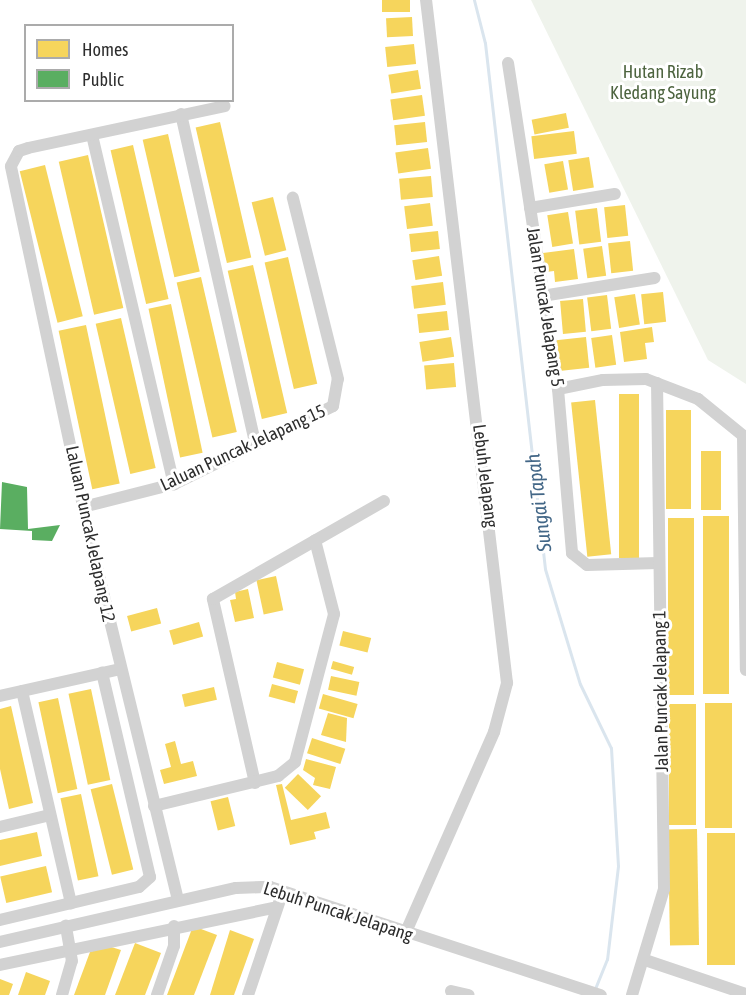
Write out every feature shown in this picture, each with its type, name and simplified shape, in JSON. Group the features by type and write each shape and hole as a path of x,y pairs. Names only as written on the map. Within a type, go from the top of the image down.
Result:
{"street":[{"name":"Lebuh Jelapang","path":"405,934 494,732 507,683 426,0"},
{"name":"Jalan Puncak Jelapang 5","path":"508,63 558,389 572,553 587,565 658,563"},
{"path":"174,484 92,135 225,106"},
{"path":"181,114 255,443"},
{"name":"Laluan Puncak Jelapang 12","path":"92,135 19,151 11,166 83,507 120,669 178,900"},
{"path":"530,208 615,194"},
{"name":"Laluan Puncak Jelapang 15","path":"83,507 174,484 333,406 339,393 293,198"},
{"path":"542,296 655,278"},
{"path":"558,389 627,377 657,383 698,399 745,437 746,670"},
{"name":"Jalan Puncak Jelapang 1","path":"632,995 645,960 664,889 657,383"},
{"path":"255,783 213,599 384,501"},
{"path":"154,806 255,783 289,772 296,762 333,624 332,600 315,540"},
{"path":"0,696 120,669"},
{"path":"0,920 139,887 150,869 102,674"},
{"path":"22,691 71,903"},
{"path":"0,827 50,814"},
{"name":"Lebuh Puncak Jelapang","path":"0,942 178,900 254,885 283,891 405,934 601,995"},
{"path":"248,995 283,891"},
{"path":"0,965 73,947 278,907"},
{"path":"62,995 73,947 66,926"},
{"path":"157,995 174,946 174,926"},
{"path":"645,960 746,994"},
{"path":"451,991 469,995"}],"green space":[{"name":"Hutan Rizab Kledang Sayung","path":"531,0 746,0 746,384 708,360"}],"building: Homes":[{"path":"382,0 410,0 410,12 382,12"},
{"path":"412,17 413,36 387,37 386,18"},
{"path":"414,44 416,64 387,67 385,47"},
{"path":"418,70 421,89 391,93 388,75"},
{"path":"422,95 425,116 393,120 390,99"},
{"path":"566,113 569,128 535,134 532,120"},
{"path":"220,122 251,257 227,263 196,128"},
{"path":"425,122 427,142 396,145 394,125"},
{"path":"574,131 577,154 534,159 531,136"},
{"path":"168,134 200,271 174,277 143,140"},
{"path":"133,145 169,299 146,304 111,150"},
{"path":"428,148 431,169 398,173 395,153"},
{"path":"88,155 123,308 94,315 59,162"},
{"path":"589,157 594,188 573,191 568,160"},
{"path":"563,161 568,190 549,193 544,164"},
{"path":"45,165 83,316 58,323 20,171"},
{"path":"431,176 433,197 401,200 399,179"},
{"path":"273,197 286,250 265,256 252,202"},
{"path":"430,203 433,226 407,229 404,206"},
{"path":"625,205 628,236 607,238 604,207"},
{"path":"597,208 601,242 579,244 575,211"},
{"path":"568,212 573,244 552,247 547,215"},
{"path":"438,231 440,249 411,252 409,234"},
{"path":"630,241 633,271 611,273 608,243"},
{"path":"602,246 606,276 587,278 583,249"},
{"path":"574,249 578,279 555,282 554,271 546,272 543,253"},
{"path":"439,256 442,276 415,280 412,260"},
{"path":"288,257 317,384 294,389 265,262"},
{"path":"253,265 287,413 262,419 228,271"},
{"path":"201,277 237,432 212,438 177,283"},
{"path":"443,282 446,305 414,309 411,286"},
{"path":"663,292 666,322 644,324 641,294"},
{"path":"635,294 640,325 619,328 614,297"},
{"path":"607,295 611,329 591,331 587,297"},
{"path":"583,299 586,332 563,334 560,301"},
{"path":"171,304 203,453 180,457 149,309"},
{"path":"447,311 449,330 419,333 417,314"},
{"path":"121,318 156,468 130,474 96,324"},
{"path":"86,325 120,483 92,489 59,331"},
{"path":"652,327 654,342 645,343 647,359 624,362 620,332"},
{"path":"612,335 616,365 595,368 591,338"},
{"path":"451,337 454,357 423,362 419,342"},
{"path":"586,337 589,368 559,371 556,340"},
{"path":"454,363 456,387 426,390 424,366"},
{"path":"619,394 639,394 639,558 619,558"},
{"path":"595,400 611,554 587,557 571,403"},
{"path":"666,410 691,410 691,509 666,509"},
{"path":"701,451 721,451 721,510 701,510"},
{"path":"703,516 729,516 729,694 703,694"},
{"path":"668,518 694,518 694,695 668,695"},
{"path":"276,576 283,610 264,614 256,580"},
{"path":"248,589 254,618 235,622 230,600 236,599 235,592"},
{"path":"157,608 161,623 131,631 127,616"},
{"path":"199,622 203,636 173,645 169,631"},
{"path":"343,631 371,638 368,653 339,646"},
{"path":"333,661 354,667 352,675 331,669"},
{"path":"277,662 304,669 300,685 273,677"},
{"path":"331,676 359,682 356,696 328,690"},
{"path":"272,684 298,691 295,704 269,697"},
{"path":"214,687 217,700 185,707 182,694"},
{"path":"91,689 110,780 88,785 69,694"},
{"path":"323,694 358,704 353,718 319,708"},
{"path":"58,698 77,789 58,793 38,702"},
{"path":"705,703 732,703 732,828 705,828"},
{"path":"669,704 696,704 696,825 669,825"},
{"path":"11,706 33,803 9,809 0,769 0,709"},
{"path":"328,713 347,718 346,742 321,735"},
{"path":"312,738 345,749 340,764 307,753"},
{"path":"175,741 181,764 193,761 197,776 164,784 160,770 171,767 165,744"},
{"path":"306,759 336,767 330,789 313,785 315,778 303,770"},
{"path":"298,774 321,796 308,810 285,788"},
{"path":"112,784 133,869 112,875 91,789"},
{"path":"282,784 291,820 326,812 330,828 314,832 316,839 290,845 276,785"},
{"path":"81,794 98,876 78,881 60,798"},
{"path":"228,797 235,826 218,830 211,801"},
{"path":"697,829 699,945 670,945 668,830"},
{"path":"37,832 42,856 0,866 0,840"},
{"path":"707,833 735,833 735,965 707,965"},
{"path":"46,866 52,892 6,903 0,877"},
{"path":"193,926 217,935 194,995 167,995"},
{"path":"230,930 254,939 234,995 210,995"},
{"path":"135,943 161,953 145,995 115,995"},
{"path":"108,946 121,950 105,995 74,995 90,952"},
{"path":"26,972 50,981 45,995 18,995"},
{"path":"0,979 13,984 9,995 0,995"}],"building: Public":[{"path":"2,482 27,487 28,529 60,525 52,541 32,540 32,531 0,529"}],"waterway":[{"name":"Sungai Tapah","path":"474,0 485,43 545,569 580,684 611,748 618,866 607,959 595,989"}]}
